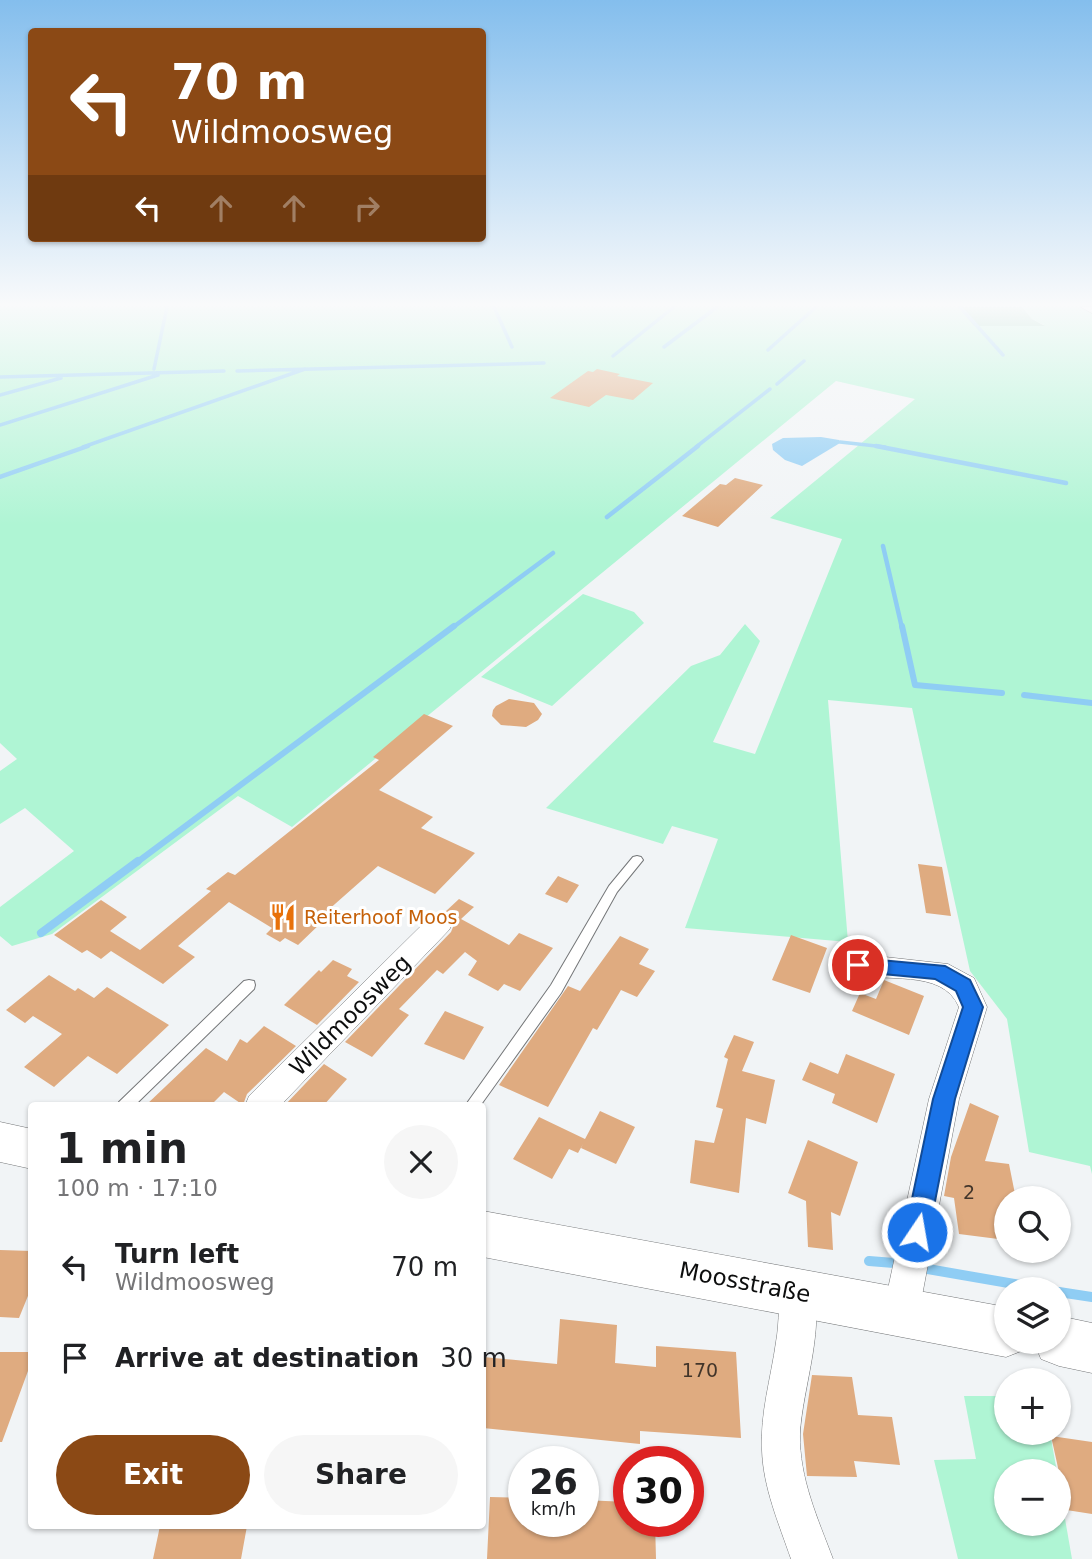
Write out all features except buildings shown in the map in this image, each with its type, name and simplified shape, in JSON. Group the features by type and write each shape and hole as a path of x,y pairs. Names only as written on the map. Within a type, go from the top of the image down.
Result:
{"street":[{"name":"Wildmoosweg","path":"264,1102 440,923"},
{"path":"858,965 938,972 964,986 973,1007 944,1099 901,1312"},
{"name":"Moosstraße","path":"486,1235 994,1330"},
{"path":"798,1291 799,1313 781,1436 788,1491 812,1559"},
{"path":"1071,1344 1092,1348"}],"lane":[{"path":"475,1102 556,989 613,889 637,860"},
{"path":"128,1102 249,985"}],"green space":[{"path":"0,380 1092,380 1092,1174 1090,1166 1029,1152 1007,1019 970,971 912,708 828,700 848,942 685,928 718,839 672,826 663,844 546,808 691,666 720,655 745,624 760,641 713,742 755,754 842,539 770,518 915,399 836,381 292,827 238,796 52,934 12,946 0,936 0,907 74,851 25,808 0,824 0,771 17,759 0,743"},
{"path":"583,594 634,612 644,623 552,706 481,677"},
{"path":"964,1396 994,1396 994,1445 1052,1445 1055,1459 994,1459 994,1536 1068,1536 1072,1559 958,1559 934,1460 976,1459"}],"water":[{"path":"821,437 839,440 840,443 802,466 785,460 773,450 772,444 783,438"}],"waterway":[{"path":"0,395 55,380"},
{"path":"0,425 143,380"},
{"path":"83,447 274,380"},
{"path":"777,384 782,380"},
{"path":"696,447 770,389"},
{"path":"840,442 876,446"},
{"path":"0,477 88,446"},
{"path":"607,517 698,446"},
{"path":"876,446 885,447"},
{"path":"876,446 1066,483"},
{"path":"883,546 902,628"},
{"path":"452,628 553,553"},
{"path":"136,863 454,626"},
{"path":"902,626 915,685 1002,693"},
{"path":"1024,695 1092,703"},
{"path":"41,933 138,861"},
{"path":"869,1261 894,1263"},
{"path":"922,1268 994,1280"},
{"path":"1071,1294 1092,1297"}],"place":[{"name":"Reiterhoof Moos","path":"283,917"}],"route":[{"path":"858,965 938,972 964,986 973,1007 944,1099 917,1232"}]}
